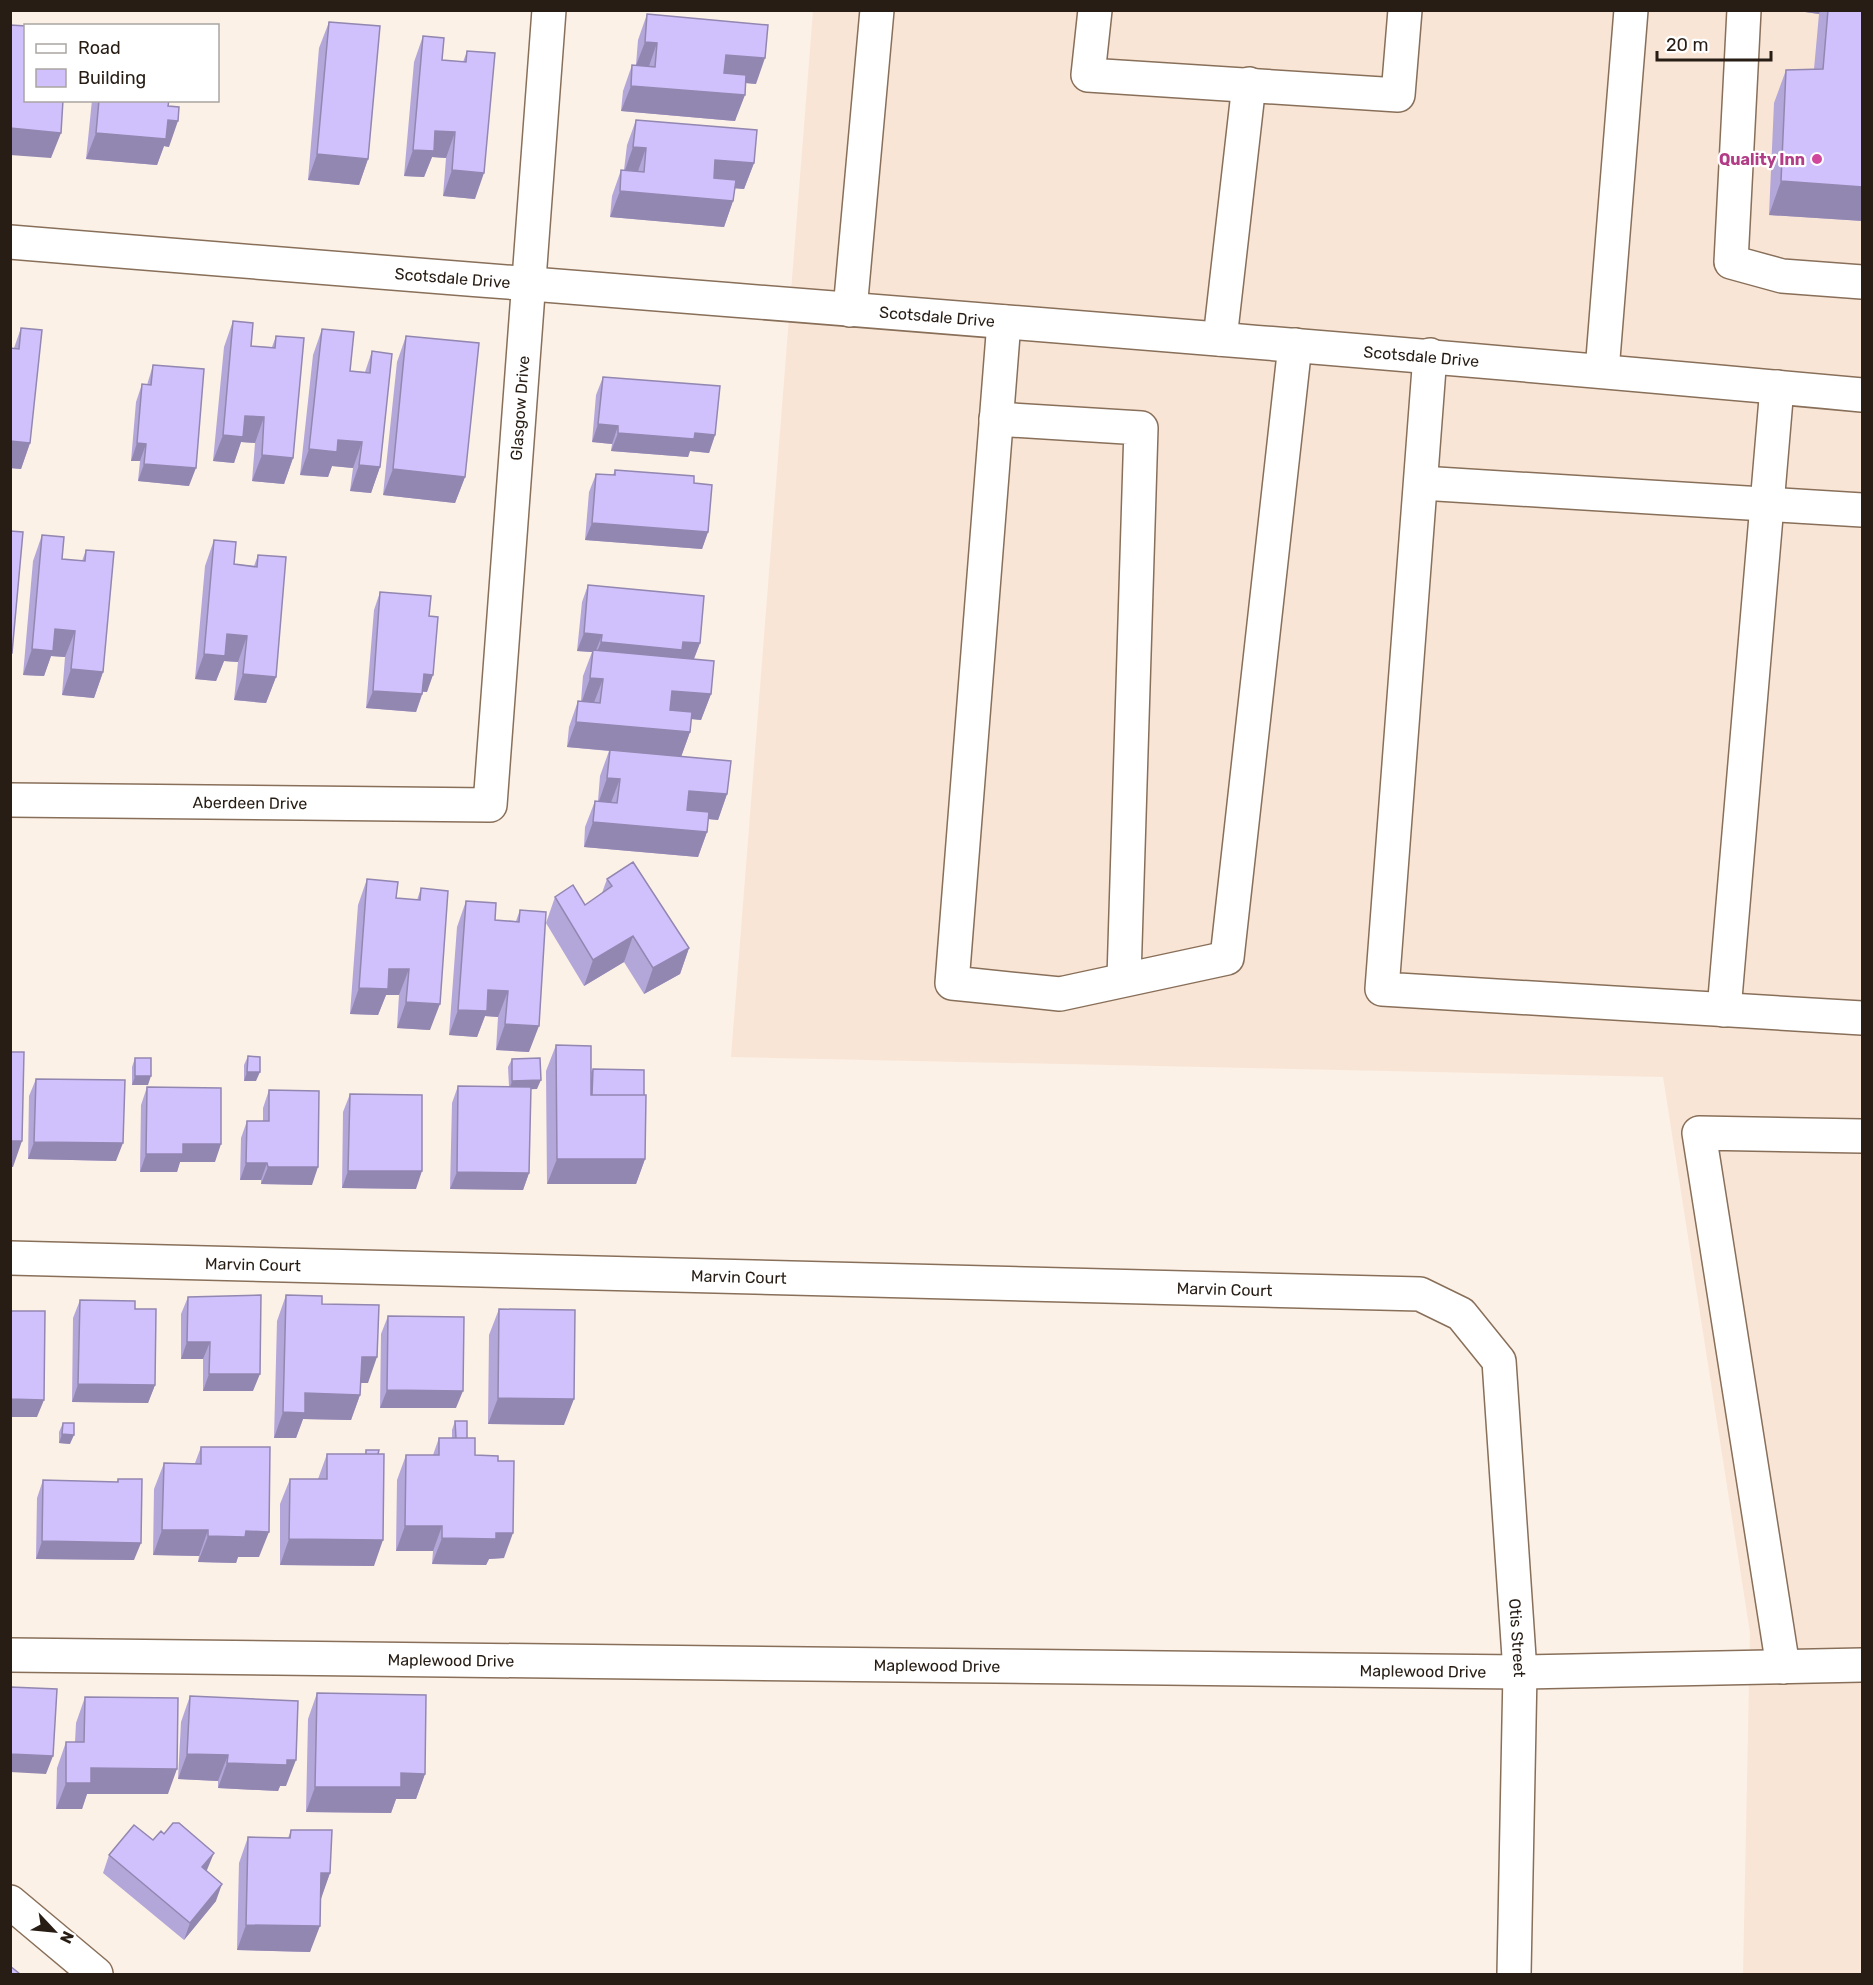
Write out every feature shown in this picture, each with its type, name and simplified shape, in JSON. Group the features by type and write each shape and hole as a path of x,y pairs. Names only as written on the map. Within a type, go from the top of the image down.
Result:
{"street":[{"name":"Glasgow Drive","path":"490,805 549,10"},
{"path":"850,310 877,10"},
{"path":"1095,10 1089,75 1398,95 1405,10"},
{"path":"1602,371 1631,10"},
{"path":"1744,10 1731,262 1782,276 1863,282"},
{"path":"1220,339 1249,84"},
{"name":"Scotsdale Drive","path":"10,242 527,285 1430,355 1863,395"},
{"path":"1004,322 952,982 1060,994 1124,978 1227,958 1296,345"},
{"path":"1430,355 1383,989 1863,1018"},
{"path":"1724,1010 1777,387"},
{"path":"996,419 1141,428 1124,978"},
{"path":"1421,483 1863,510"},
{"name":"Aberdeen Drive","path":"10,800 490,805"},
{"path":"1784,1667 1699,1133 1863,1136"},
{"name":"Marvin Court","path":"10,1258 1420,1294 1461,1314"},
{"name":"Otis Street","path":"1461,1314 1499,1361 1520,1672 1514,1974"},
{"name":"Maplewood Drive","path":"10,1655 1520,1672 1863,1665"},
{"path":"10,1902 96,1974"}],"shaded area":[{"path":"813,11 1862,11 1862,1974 1743,1974 1750,1633 1663,1077 731,1057"}],"building":[{"name":"Quality Inn","path":"1828,10 1863,10 1863,187 1781,181 1786,70 1823,69"},
{"path":"647,14 768,25 765,58 726,55 724,73 746,75 745,95 631,86 632,65 655,67 657,43 645,42"},
{"path":"329,22 380,26 368,159 317,154"},
{"path":"10,25 24,26 24,102 63,102 61,133 10,128"},
{"path":"423,36 444,38 442,60 466,62 467,51 495,53 484,173 452,170 455,132 435,131 434,151 413,150"},
{"path":"99,102 169,102 168,106 179,107 178,121 168,120 166,139 96,133"},
{"path":"636,120 757,130 754,163 715,160 714,178 736,180 733,201 620,191 621,170 644,172 646,148 633,147"},
{"path":"233,321 253,323 251,346 275,348 276,336 304,338 293,458 262,455 264,417 245,416 243,437 223,435"},
{"path":"21,328 42,330 30,443 10,441 10,348 19,349"},
{"path":"322,329 354,332 350,371 370,373 372,351 392,354 380,467 359,465 362,442 338,440 337,452 309,449"},
{"path":"406,336 479,343 465,477 393,469"},
{"path":"153,365 204,369 196,468 144,464 146,444 137,443 142,384 151,385"},
{"path":"603,377 720,386 715,435 695,433 694,439 618,433 618,426 598,424"},
{"path":"615,470 694,476 694,483 712,485 708,532 592,523 596,474 615,475"},
{"path":"10,531 23,532 12,653 10,653"},
{"path":"42,535 64,537 62,559 85,561 86,550 114,552 103,672 71,669 75,631 55,629 53,651 32,649"},
{"path":"214,540 236,542 234,564 257,567 258,555 286,557 276,677 243,674 247,636 227,634 225,656 204,654"},
{"path":"588,585 704,596 700,643 683,642 682,650 601,642 602,635 584,633"},
{"path":"380,592 431,596 429,616 438,617 433,675 424,674 422,694 373,691"},
{"path":"593,650 714,661 711,694 672,691 670,710 692,712 690,732 576,722 578,701 600,703 603,679 590,678"},
{"path":"610,750 731,761 727,794 689,791 687,810 709,812 707,832 593,822 595,801 617,803 620,779 607,778"},
{"path":"633,862 689,948 653,968 633,936 593,960 555,897 573,885 585,905 612,886 607,879"},
{"path":"367,879 398,882 396,898 420,900 421,888 448,891 440,1004 406,1002 409,969 389,969 388,989 359,988"},
{"path":"466,901 496,903 495,920 519,922 520,910 546,912 539,1026 505,1024 508,991 488,990 487,1011 458,1010"},
{"path":"556,1045 591,1046 591,1095 646,1095 645,1159 557,1159"},
{"path":"10,1052 24,1052 22,1141 10,1141"},
{"path":"248,1056 260,1057 260,1072 247,1072"},
{"path":"135,1058 151,1058 151,1076 135,1076"},
{"path":"540,1058 541,1080 512,1081 512,1059"},
{"path":"593,1069 644,1070 644,1095 592,1095"},
{"path":"36,1079 125,1080 123,1143 34,1142"},
{"path":"458,1086 531,1087 529,1173 457,1172"},
{"path":"147,1087 221,1088 221,1144 183,1144 183,1154 146,1154"},
{"path":"269,1090 319,1091 318,1167 268,1167 267,1163 246,1163 247,1121 269,1121"},
{"path":"350,1094 422,1095 422,1171 348,1171"},
{"path":"261,1295 260,1374 209,1374 210,1342 187,1342 188,1297"},
{"path":"286,1295 322,1296 322,1304 379,1305 377,1357 362,1357 360,1395 305,1393 305,1413 283,1412"},
{"path":"80,1300 135,1301 135,1309 156,1309 155,1385 78,1384"},
{"path":"499,1309 575,1310 574,1399 498,1398"},
{"path":"10,1311 45,1311 44,1400 10,1399"},
{"path":"388,1316 464,1317 463,1391 387,1390"},
{"path":"455,1421 467,1421 467,1438 456,1438"},
{"path":"63,1423 74,1423 74,1435 62,1434"},
{"path":"439,1438 475,1438 475,1455 498,1456 498,1461 514,1461 513,1533 496,1533 496,1539 442,1538 442,1526 405,1526 406,1455 439,1455"},
{"path":"201,1447 270,1447 269,1532 246,1531 245,1537 208,1536 208,1530 162,1530 164,1463 201,1464"},
{"path":"366,1450 379,1450 378,1454 366,1454"},
{"path":"327,1454 384,1454 383,1540 289,1539 290,1479 327,1479"},
{"path":"118,1479 142,1479 141,1543 42,1541 43,1480 118,1482"},
{"path":"10,1687 57,1689 53,1756 10,1754"},
{"path":"317,1693 426,1695 425,1774 401,1773 401,1787 315,1787"},
{"path":"190,1696 298,1701 296,1760 287,1760 287,1765 227,1763 228,1755 187,1754"},
{"path":"85,1697 178,1698 177,1769 91,1768 91,1783 66,1783 66,1742 84,1742"},
{"path":"173,1823 179,1823 214,1853 202,1867 222,1884 190,1923 109,1855 134,1825 153,1840 161,1831 164,1834"},
{"path":"291,1830 332,1830 330,1873 321,1873 320,1926 246,1925 248,1837 290,1838"},
{"path":"10,1966 20,1974 10,1974"}],"place":[{"name":"Quality Inn","path":"1817,159"}]}
